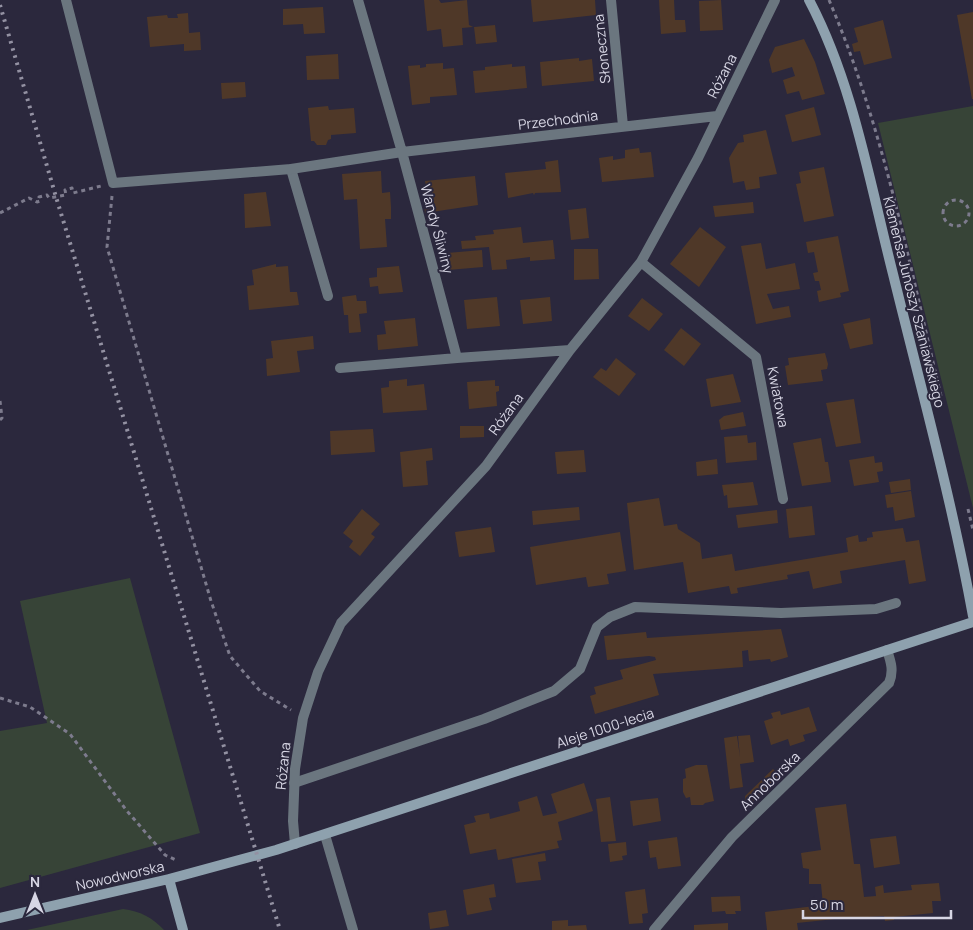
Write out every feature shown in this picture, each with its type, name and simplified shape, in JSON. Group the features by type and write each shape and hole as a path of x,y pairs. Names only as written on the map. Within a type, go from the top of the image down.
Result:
{"street":[{"path":"66,0 113,183"},
{"name":"Wandy Śliwiny","path":"358,0 402,152 457,358"},
{"name":"Słoneczna","path":"611,0 623,126"},
{"name":"Różana","path":"295,844 293,822 294,783 303,718 318,672 341,623 475,479 570,350 641,262 698,158 775,0"},
{"name":"Klemensa Junoszy Szaniawskiego","path":"809,0 836,63 868,176 958,537 973,616"},
{"name":"Przechodnia","path":"113,183 291,169 402,152 717,116"},
{"path":"291,169 328,296"},
{"name":"Kwiatowa","path":"641,262 756,357 783,499"},
{"path":"340,368 570,350"},
{"path":"294,783 484,719 554,691 580,669 597,627 610,617 635,607 781,613 876,609 896,603"},
{"name":"Aleje 1000-lecia","path":"245,858 325,835 973,622"},
{"name":"Annoborska","path":"654,930 732,837 889,683 892,676 892,668 887,650"},
{"path":"325,835 353,930"},
{"name":"Nowodworska","path":"0,918 169,879 245,858"},
{"path":"169,879 183,930"}],"path":[{"path":"0,214 29,198 37,202 40,201 39,197 48,195 49,198 66,195 65,190 72,188 74,193 113,183 108,247 211,601 230,656 260,691 303,718"},
{"path":"955,199 964,202 971,209 969,218 959,226 950,225 942,215 944,206 955,199"},
{"path":"0,401 2,418 0,420"},
{"path":"0,698 30,707 70,734 126,811 166,855 178,861"}],"green space":[{"path":"973,106 973,508 878,123"},
{"path":"130,578 200,833 0,888 0,731 47,723 20,601"},
{"path":"123,909 135,911 146,916 164,930 27,930"}],"building":[{"path":"424,0 439,0 441,3 467,0 469,25 473,27 462,28 463,45 443,47 441,29 427,31"},
{"path":"531,0 595,0 596,15 533,22"},
{"path":"659,0 674,0 675,20 685,20 686,32 661,34"},
{"path":"721,0 723,30 700,31 699,1"},
{"path":"323,7 325,33 304,34 303,24 283,25 283,9"},
{"path":"973,12 973,99 972,99 957,15"},
{"path":"188,13 189,33 200,32 201,50 184,51 184,44 150,47 147,17 167,15 168,18 178,18 177,14"},
{"path":"883,20 892,58 864,65 860,51 854,52 852,44 858,42 854,28"},
{"path":"495,25 497,42 476,44 474,27"},
{"path":"804,39 815,62 825,94 802,100 799,91 787,94 783,80 795,76 792,67 772,73 769,60 775,47"},
{"path":"338,54 339,79 307,80 306,56"},
{"path":"579,58 579,61 592,59 594,81 542,86 540,62"},
{"path":"443,63 443,69 454,68 457,95 430,97 430,103 412,105 408,66 420,65 420,68 426,67 426,64"},
{"path":"512,64 512,67 525,66 527,88 475,93 473,71 485,70 485,67"},
{"path":"245,82 246,97 222,99 221,83"},
{"path":"328,106 329,110 354,108 356,133 331,135 331,139 328,140 326,145 317,145 314,141 311,141 308,108"},
{"path":"814,107 821,135 792,142 785,115"},
{"path":"766,130 777,174 759,177 760,188 746,190 744,181 733,183 729,158 738,143 744,142 743,135"},
{"path":"639,148 640,153 651,152 654,177 602,182 599,158 613,156 613,160 625,158 625,150"},
{"path":"558,160 561,192 535,193 534,195 533,193 508,198 505,173 546,169 545,162"},
{"path":"824,167 834,216 804,222 796,184 801,183 799,172"},
{"path":"381,171 382,193 390,192 391,219 385,219 387,247 360,249 357,199 344,200 342,174"},
{"path":"475,176 478,205 425,213 423,192 427,191 425,181"},
{"path":"266,192 271,226 245,228 244,194"},
{"path":"753,202 754,213 715,217 713,206"},
{"path":"586,208 589,238 571,240 568,210"},
{"path":"521,227 523,243 553,240 555,259 530,261 530,257 506,260 507,269 492,270 489,247 462,249 461,241 476,240 475,236 494,234 493,230"},
{"path":"700,227 726,247 699,287 670,264"},
{"path":"838,236 849,291 840,293 841,297 819,302 817,291 821,290 819,281 815,281 813,273 818,272 814,252 808,253 806,242"},
{"path":"761,243 766,269 795,263 800,289 767,294 773,309 789,306 791,317 756,324 741,246"},
{"path":"574,249 598,249 599,279 574,280"},
{"path":"482,250 483,267 448,270 447,253"},
{"path":"276,264 276,267 288,266 290,292 297,292 299,305 249,310 247,286 254,285 252,270"},
{"path":"399,266 403,292 379,294 378,286 370,287 369,278 377,277 377,268"},
{"path":"356,295 357,301 366,301 367,313 359,314 361,332 349,333 348,315 344,315 342,297"},
{"path":"497,297 500,326 467,329 464,300"},
{"path":"550,297 552,321 523,324 520,300"},
{"path":"642,298 663,314 649,331 628,316"},
{"path":"415,318 418,346 378,350 377,335 386,334 384,321"},
{"path":"870,318 873,344 850,349 843,324"},
{"path":"681,328 701,344 684,366 664,350"},
{"path":"313,336 314,349 297,351 300,372 267,376 266,359 273,358 271,341"},
{"path":"825,353 828,364 827,369 821,370 823,381 788,385 785,366 789,365 788,358"},
{"path":"616,358 636,374 619,396 593,377 601,368 606,371"},
{"path":"733,374 741,402 711,407 706,379"},
{"path":"407,379 407,386 424,384 427,410 383,413 381,388 389,387 389,381"},
{"path":"495,380 495,386 499,386 499,391 496,392 497,406 469,409 467,382"},
{"path":"854,399 861,443 836,447 826,403"},
{"path":"743,412 746,426 721,430 719,420 724,416"},
{"path":"460,426 484,426 484,437 460,438"},
{"path":"373,429 375,452 331,455 330,431"},
{"path":"747,435 748,443 756,442 757,460 726,463 724,437"},
{"path":"821,438 825,462 828,462 831,482 802,486 793,443"},
{"path":"432,448 433,460 426,461 428,485 403,487 400,452"},
{"path":"584,450 586,472 557,474 555,452"},
{"path":"874,456 875,463 882,462 883,471 877,472 879,482 854,486 849,460"},
{"path":"717,459 718,474 697,476 696,462"},
{"path":"910,479 911,490 891,493 889,482"},
{"path":"753,482 758,505 728,508 727,495 724,496 722,485"},
{"path":"911,491 915,517 895,521 893,507 887,508 885,495"},
{"path":"659,498 664,526 677,524 678,529 700,543 702,559 732,554 735,571 848,552 846,538 858,535 859,542 867,541 867,538 873,537 872,532 903,528 906,542 919,540 926,581 909,584 905,560 840,571 842,583 813,589 809,571 787,575 788,579 737,588 738,593 731,594 729,586 688,593 683,562 634,570 627,503"},
{"path":"812,506 815,535 789,538 786,509"},
{"path":"579,507 580,520 533,525 532,511"},
{"path":"362,509 380,524 371,534 375,537 360,556 349,547 353,541 343,533"},
{"path":"777,510 778,523 738,528 736,515"},
{"path":"491,527 495,552 459,557 455,532"},
{"path":"620,532 626,571 607,574 609,584 588,587 586,577 536,585 530,547"},
{"path":"781,629 788,657 771,662 770,659 749,661 748,650 742,651 743,667 653,674 659,695 595,714 590,696 596,694 594,687 623,679 620,670 656,660 655,657 649,656 607,660 604,636 646,632 647,638"},
{"path":"809,707 817,731 803,735 805,741 790,746 788,739 771,745 764,721 773,718 771,713 780,711 781,715"},
{"path":"750,735 754,762 740,764 743,787 730,789 724,738 737,736 740,757 738,736"},
{"path":"696,765 707,765 714,801 703,805 691,805 690,797 686,798 683,792 683,779 686,778 685,769"},
{"path":"773,769 780,777 746,809 745,796"},
{"path":"584,783 593,811 558,822 562,840 557,841 559,848 498,860 496,849 470,854 464,825 476,822 474,816 489,813 490,819 520,811 518,802 537,796 543,816 557,813 551,794"},
{"path":"610,797 616,841 601,842 596,799"},
{"path":"658,798 661,821 633,826 630,801"},
{"path":"846,804 854,864 860,864 864,897 876,896 875,887 883,885 884,893 912,890 911,885 939,883 941,901 932,901 933,913 894,917 894,920 885,921 884,916 835,919 797,923 798,930 767,930 765,912 823,905 821,884 809,884 809,869 803,868 801,853 821,850 815,808"},
{"path":"896,836 900,864 874,868 870,839"},
{"path":"677,837 681,866 658,869 656,857 650,858 648,841"},
{"path":"626,842 627,855 622,856 623,860 610,862 608,844"},
{"path":"545,853 546,861 538,862 541,880 516,883 512,859"},
{"path":"494,884 496,897 489,898 492,910 467,915 463,890"},
{"path":"645,889 648,913 642,914 643,923 629,924 625,892"},
{"path":"740,896 741,911 735,911 736,914 726,914 725,911 712,912 711,897"},
{"path":"446,910 449,926 430,929 428,913"},
{"path":"568,920 568,926 586,925 587,930 552,930 552,921"},
{"path":"728,923 728,930 694,930 694,925"}],"railway":[{"path":"0,5 56,197 280,930"}]}
